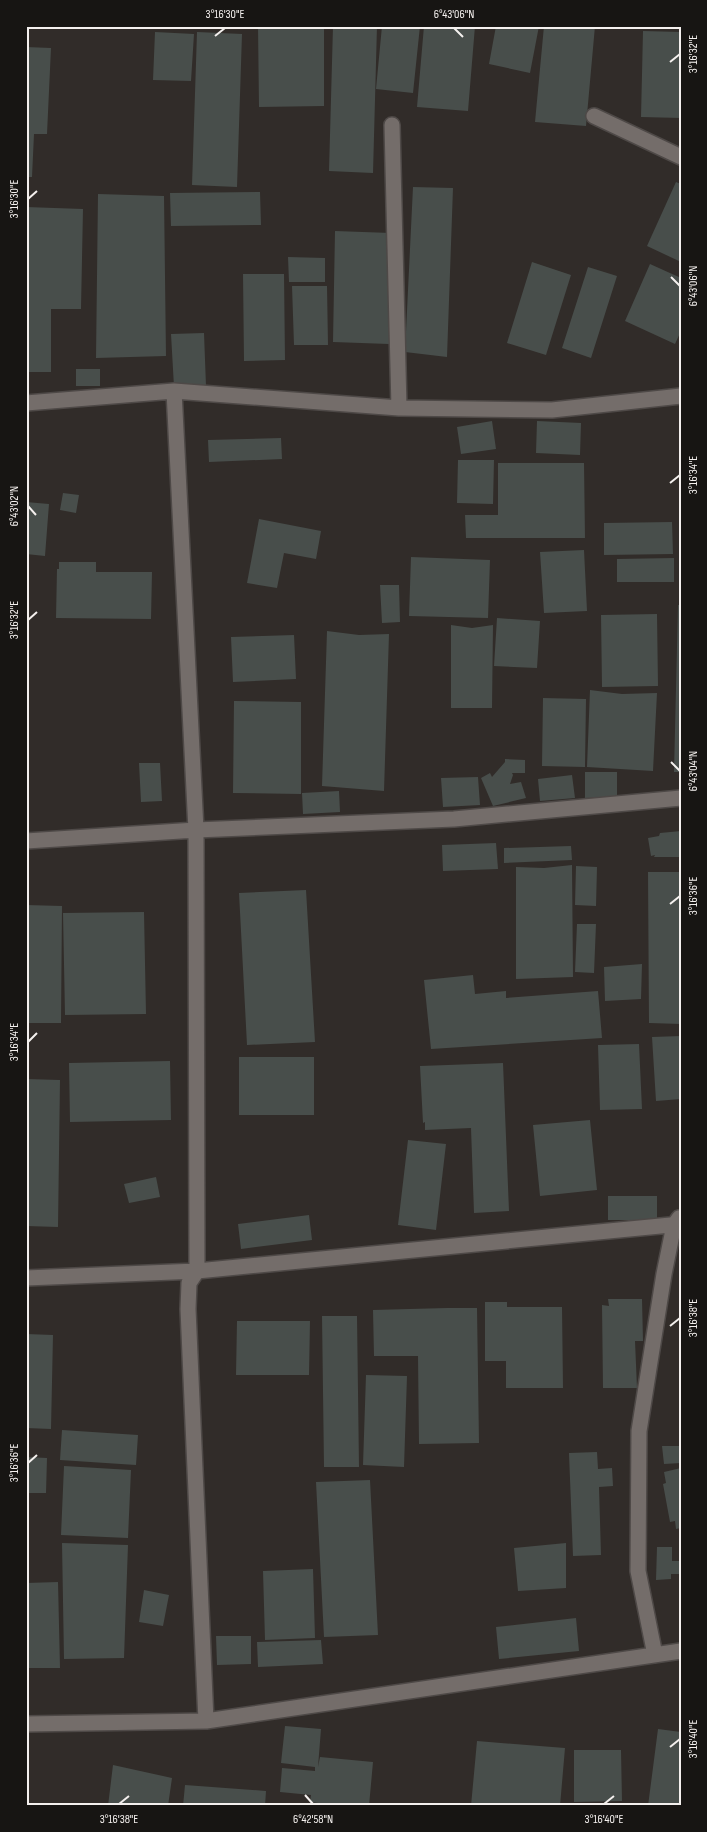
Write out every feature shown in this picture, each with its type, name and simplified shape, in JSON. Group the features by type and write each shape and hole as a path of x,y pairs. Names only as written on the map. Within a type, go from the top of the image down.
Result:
{"street":[{"path":"594,116 681,157"},
{"path":"392,125 399,408"},
{"path":"174,391 196,830 197,1271 189,1283 188,1309 206,1720"},
{"path":"26,402 174,391 399,408 552,410 681,396"},
{"path":"26,841 196,830 454,819 681,798"},
{"path":"26,1278 197,1271 678,1222 657,1314 639,1431 638,1571 655,1655"},
{"path":"26,1724 206,1720 681,1651"}],"building":[{"path":"258,26 324,26 324,106 259,107"},
{"path":"333,26 377,26 373,173 329,171"},
{"path":"382,26 420,26 413,93 376,89"},
{"path":"424,26 475,26 468,111 417,107"},
{"path":"496,26 539,26 530,73 489,64"},
{"path":"544,26 595,26 586,126 535,122"},
{"path":"637,26 661,26 661,29 637,28"},
{"path":"643,31 681,32 681,118 641,117"},
{"path":"155,32 194,34 191,81 153,80"},
{"path":"197,32 242,34 237,187 192,185"},
{"path":"26,47 51,48 47,134 34,134 32,177 26,177"},
{"path":"676,182 681,184 681,262 647,246"},
{"path":"413,187 453,188 447,357 405,352"},
{"path":"260,192 261,225 171,226 170,193"},
{"path":"98,194 164,196 166,356 96,358"},
{"path":"26,207 83,209 81,309 51,309 51,372 26,372"},
{"path":"335,231 391,233 389,344 333,342"},
{"path":"288,257 325,258 325,282 289,282"},
{"path":"532,262 571,275 546,355 507,343"},
{"path":"650,264 681,278 681,331 675,344 625,321"},
{"path":"588,267 617,276 591,358 562,348"},
{"path":"243,274 284,274 285,360 244,361"},
{"path":"292,286 327,286 328,345 294,345"},
{"path":"204,333 206,386 174,387 171,334"},
{"path":"76,369 100,369 100,386 76,386"},
{"path":"492,421 496,449 461,454 457,427"},
{"path":"537,421 581,423 580,455 536,453"},
{"path":"281,438 282,459 209,462 208,440"},
{"path":"458,460 494,460 493,504 457,503"},
{"path":"498,463 584,463 585,538 466,538 465,515 498,515"},
{"path":"63,493 79,495 76,513 60,510"},
{"path":"26,502 49,504 45,556 26,554"},
{"path":"259,519 321,531 316,559 284,553 277,588 247,583"},
{"path":"672,522 673,554 604,555 604,523"},
{"path":"584,550 587,611 544,613 540,552"},
{"path":"411,557 490,560 488,618 409,616"},
{"path":"674,558 674,582 617,582 617,559"},
{"path":"59,562 96,562 96,572 152,572 151,619 56,618 57,569 59,569"},
{"path":"380,585 399,585 400,622 382,623"},
{"path":"678,605 681,605 681,772 674,772"},
{"path":"657,614 658,686 602,687 601,615"},
{"path":"497,618 540,621 537,668 494,666"},
{"path":"451,625 472,628 493,625 492,708 451,708"},
{"path":"327,631 359,635 389,634 384,791 322,786"},
{"path":"294,635 296,679 233,682 231,637"},
{"path":"590,690 622,694 657,693 653,771 587,767"},
{"path":"543,698 586,699 585,767 542,766"},
{"path":"234,701 301,702 301,794 233,793"},
{"path":"505,759 525,760 525,773 512,773 510,784 521,782 526,798 493,806 481,778 490,773 492,777 505,762"},
{"path":"139,763 160,763 162,801 141,802"},
{"path":"585,772 617,772 617,797 585,798"},
{"path":"572,775 575,798 540,801 538,779"},
{"path":"478,777 480,805 443,807 441,778"},
{"path":"339,791 340,812 303,814 302,793"},
{"path":"681,831 681,857 651,856 648,838 659,836 660,833"},
{"path":"496,843 498,869 443,871 442,845"},
{"path":"571,846 572,860 504,863 504,848"},
{"path":"572,865 573,977 516,979 516,867 544,868"},
{"path":"576,866 597,867 596,906 575,905"},
{"path":"648,872 681,872 681,1024 649,1023"},
{"path":"306,890 315,1042 247,1045 239,893"},
{"path":"26,905 62,906 61,1023 26,1023"},
{"path":"144,912 146,1014 65,1015 63,913"},
{"path":"577,924 596,924 594,973 575,972"},
{"path":"642,964 641,999 605,1001 604,967"},
{"path":"473,975 475,994 506,991 506,998 598,991 602,1038 431,1049 424,980"},
{"path":"681,1036 681,1099 656,1101 652,1037"},
{"path":"639,1044 642,1109 600,1110 598,1045"},
{"path":"239,1057 314,1057 314,1115 239,1115"},
{"path":"170,1061 171,1120 70,1122 69,1063"},
{"path":"503,1063 509,1211 474,1213 471,1128 425,1130 420,1066"},
{"path":"26,1079 60,1080 58,1227 26,1226"},
{"path":"590,1120 597,1190 540,1196 533,1125"},
{"path":"408,1140 446,1144 436,1230 398,1225"},
{"path":"156,1177 160,1197 129,1203 124,1184"},
{"path":"608,1196 657,1196 657,1220 608,1220"},
{"path":"309,1215 312,1240 241,1249 238,1224"},
{"path":"608,1299 642,1299 643,1341 635,1341 637,1388 603,1388 602,1305 609,1306"},
{"path":"485,1302 507,1302 507,1307 562,1307 563,1388 506,1388 506,1361 485,1361"},
{"path":"477,1308 479,1443 419,1444 418,1356 374,1356 373,1310"},
{"path":"322,1316 357,1316 359,1467 324,1467"},
{"path":"237,1321 310,1321 309,1375 236,1375"},
{"path":"26,1334 53,1335 51,1429 26,1428"},
{"path":"366,1375 407,1376 404,1467 363,1465"},
{"path":"62,1430 138,1435 136,1465 60,1460"},
{"path":"662,1446 681,1446 681,1463 664,1464"},
{"path":"597,1452 598,1469 612,1468 613,1486 599,1487 601,1555 573,1556 569,1453"},
{"path":"26,1457 47,1458 46,1493 26,1493"},
{"path":"64,1466 131,1470 128,1538 61,1535"},
{"path":"681,1468 681,1528 676,1529 675,1521 670,1522 663,1484 666,1483 664,1472"},
{"path":"370,1480 378,1635 324,1637 316,1482"},
{"path":"62,1543 128,1545 124,1658 64,1659"},
{"path":"566,1543 566,1588 518,1591 514,1548"},
{"path":"657,1547 672,1547 672,1561 681,1561 681,1574 671,1574 671,1579 656,1580"},
{"path":"313,1569 315,1638 265,1640 263,1571"},
{"path":"58,1582 60,1668 26,1668 26,1583"},
{"path":"144,1590 169,1595 163,1626 139,1622"},
{"path":"576,1618 579,1651 499,1659 496,1627"},
{"path":"216,1636 251,1636 251,1664 217,1665"},
{"path":"321,1640 323,1664 258,1667 257,1642"},
{"path":"285,1726 321,1729 318,1767 320,1757 373,1762 369,1806 318,1806 318,1803 310,1802 311,1795 280,1792 282,1768 315,1771 315,1767 281,1763"},
{"path":"658,1729 681,1732 681,1806 648,1806"},
{"path":"477,1741 565,1748 560,1806 471,1806"},
{"path":"574,1750 621,1750 622,1801 574,1802"},
{"path":"113,1765 172,1778 168,1806 108,1806"},
{"path":"185,1785 266,1791 265,1806 183,1806"}]}
